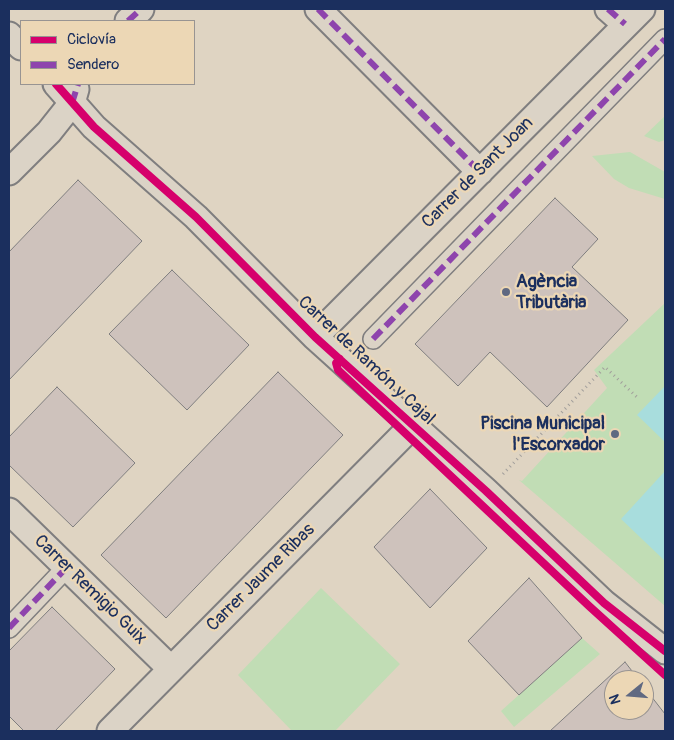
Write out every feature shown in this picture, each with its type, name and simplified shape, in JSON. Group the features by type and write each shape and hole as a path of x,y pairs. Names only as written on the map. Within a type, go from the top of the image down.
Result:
{"street":[{"path":"129,20 141,9"},
{"path":"318,9 480,172"},
{"name":"Carrer de Sant Joan","path":"315,337 480,172 625,14"},
{"path":"9,35 20,46"},
{"path":"373,339 665,39"},
{"name":"Carrer de Ramón y Cajal","path":"58,85 75,94 94,127 196,217 315,337 486,491 604,603 665,651"},
{"path":"9,172 49,132 75,94"},
{"name":"Carrer Jaume Ribas","path":"110,731 413,425"},
{"name":"Carrer Remigio Guix","path":"9,510 171,669"},
{"path":"9,628 67,567"}],"path":[{"path":"486,491 606,367 640,399"}],"green space":[{"path":"665,116 665,140 659,142 644,136"},
{"path":"630,152 665,172 665,199 629,188 614,179 592,156"},
{"name":"Piscina Municipal l'Escorxador","path":"665,303 665,606 519,480 522,481 607,388 594,370"},
{"path":"321,588 400,664 335,731 292,731 238,675"},
{"path":"582,638 600,654 514,727 501,711"}],"water":[{"path":"665,386 665,442 637,415"},
{"path":"665,471 665,559 664,560 621,519"}],"building":[{"path":"78,180 142,241 9,380 9,252"},
{"path":"555,198 598,239 572,267 628,320 547,407 490,352 458,386 415,344"},
{"path":"172,270 249,345 187,410 109,334"},
{"path":"278,372 343,435 166,618 101,555"},
{"path":"57,387 135,463 73,527 9,465 9,437"},
{"path":"430,489 487,548 430,608 374,547"},
{"path":"529,578 582,638 519,695 468,641"},
{"path":"52,607 115,669 55,731 24,731 9,716 9,651"},
{"path":"625,662 631,670 616,670"},
{"path":"604,681 604,720 654,720 654,700 665,714 665,731 550,731"}],"marked path":[{"path":"129,20 141,9"},
{"path":"318,9 480,172"},
{"path":"608,9 625,24"},
{"path":"373,339 665,39"},
{"path":"72,103 78,85"},
{"path":"9,628 67,567"}],"cycle path":[{"path":"57,85 94,127 196,217 315,337 486,491 604,603 665,651"},
{"path":"340,359 336,363 338,370 665,675"}],"place":[{"name":"Agència Tributària","path":"506,292"},
{"name":"Piscina Municipal l'Escorxador","path":"615,434"}]}
